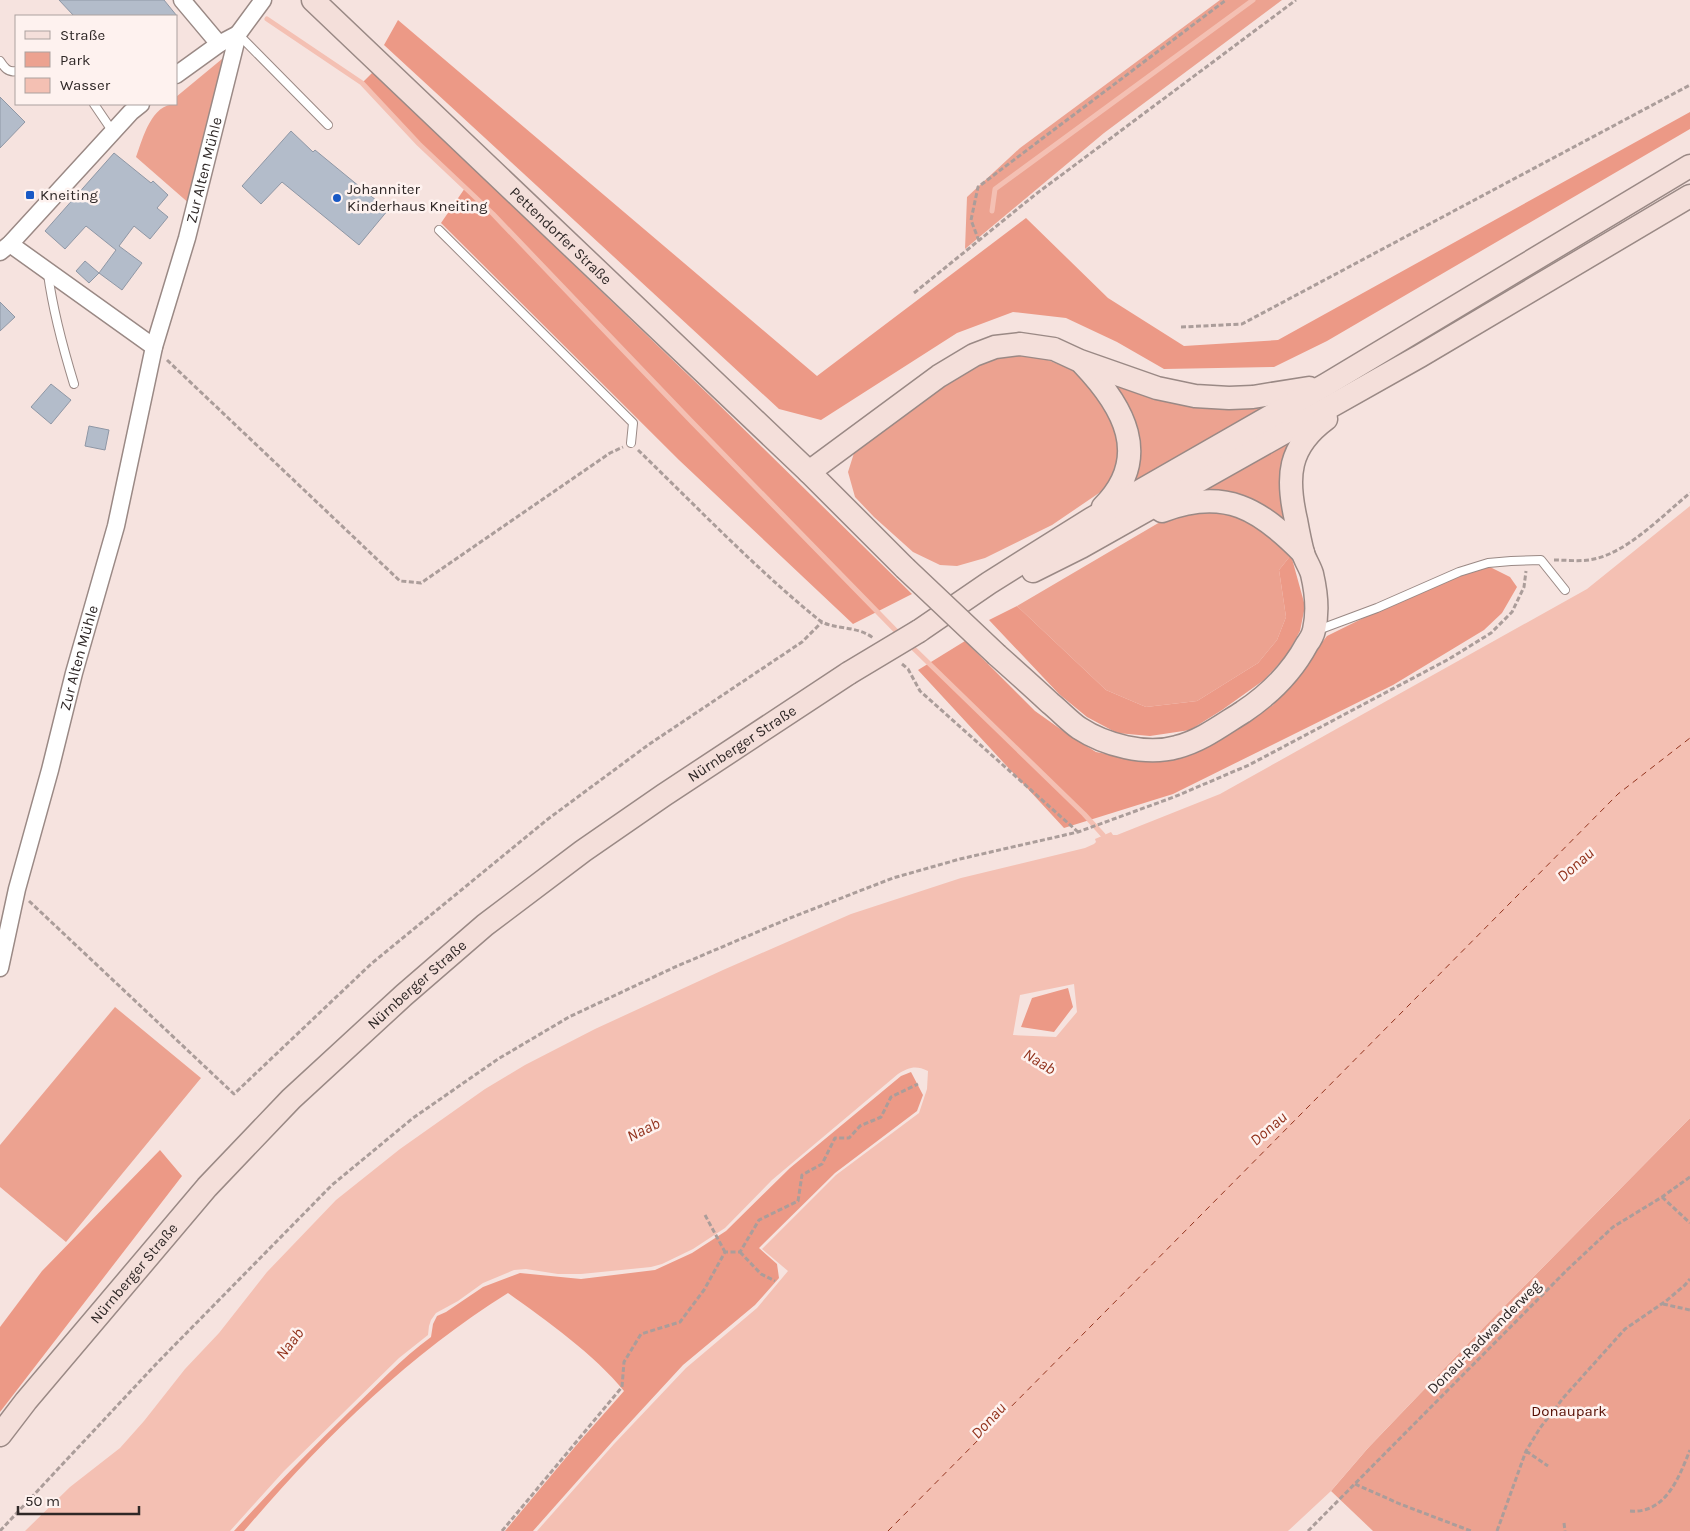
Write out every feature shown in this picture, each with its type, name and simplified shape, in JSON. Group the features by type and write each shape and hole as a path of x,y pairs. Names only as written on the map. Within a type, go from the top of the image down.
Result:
{"main road":[{"name":"Pettendorfer Straße","path":"313,0 809,472 905,568 1078,728 1116,745 1145,750 1176,748 1201,738 1250,707 1281,682 1300,658 1314,632"},
{"path":"919,631 989,583 1092,519 1327,384 1690,166"},
{"path":"919,631 1081,546 1420,356 1690,196"},
{"path":"809,472 939,376 974,354 994,347 1020,344 1054,349 1080,361 1157,388 1195,396 1253,397 1285,393 1327,384"},
{"path":"1314,632 1316,613 1312,573 1303,553 1290,484 1291,468 1296,452 1306,437 1323,421 1420,356"},
{"path":"1080,361 1095,376 1118,409 1127,428 1129,450 1127,468 1121,484 1112,499 1092,519"},
{"path":"1081,546 1173,507 1207,501 1248,509 1262,516 1282,532 1303,553"},
{"name":"Nürnberger Straße","path":"0,1435 32,1393 207,1186 291,1099 404,995 485,925 583,851 849,673 919,631"}],"street":[{"path":"182,0 219,44"},
{"name":"Zur Alten Mühle","path":"0,968 17,889 50,770 74,673 116,526 154,347 186,238 238,34 263,0"},
{"path":"178,74 219,44 238,34"},
{"path":"140,105 131,112 5,248 47,270 154,347"}],"lane":[{"path":"238,34 328,125"},
{"path":"0,61 6,69 15,71"},
{"path":"95,105 113,132"},
{"path":"438,230 633,422 631,443"},
{"path":"47,270 57,324 74,384"},
{"path":"1314,632 1377,608 1460,572 1488,563 1541,560 1565,590"}],"path":[{"path":"979,241 971,220 978,187 1226,0"},
{"path":"914,293 1036,194 1296,0"},
{"path":"1182,327 1242,324 1690,85"},
{"path":"154,347 400,582 421,583 610,453 631,443 761,569 822,622 866,632 880,644"},
{"path":"1541,560 1594,559 1617,550 1690,494"},
{"path":"0,1531 158,1362 332,1185 413,1118 498,1059 569,1017 675,967 798,914 893,878 960,859 1078,832 1204,785 1249,765 1458,654 1491,633 1512,612 1524,587 1527,560"},
{"path":"17,889 234,1094 371,964 548,819 648,745 802,642 822,622"},
{"path":"901,663 908,669 920,691 1078,832"},
{"path":"740,1252 759,1220 798,1201 802,1176 822,1164 835,1138 849,1138 860,1126 881,1117 890,1097 918,1084"},
{"name":"Donau-Radwanderweg","path":"1308,1531 1567,1270 1614,1227 1690,1177"},
{"path":"1662,1197 1690,1223"},
{"path":"704,1215 724,1252"},
{"path":"724,1252 740,1252 761,1274 775,1282"},
{"path":"502,1531 622,1387 624,1362 641,1334 680,1322 704,1290 724,1252"},
{"path":"1497,1531 1526,1451 1540,1428 1564,1397 1625,1329 1662,1304 1690,1280"},
{"path":"1662,1304 1690,1310"},
{"path":"1630,1510 1650,1508 1662,1501 1678,1479 1690,1450"},
{"path":"1526,1451 1548,1466"},
{"path":"1355,1484 1400,1504 1471,1531"},
{"path":"1564,1523 1565,1531"}],"green space":[{"path":"1220,0 1282,0 1104,133 965,249 967,197 1020,148"},
{"path":"228,54 191,205 136,157 149,123 167,105 178,105 178,95"},
{"path":"1014,355 1043,358 1075,371 1097,393 1119,426 1121,449 1117,476 1102,491 1052,525 985,558 957,566 940,565 913,552 855,497 848,472 854,453 876,432 960,373 991,360"},
{"path":"1110,380 1270,406 1137,481 1134,477 1138,472 1139,446"},
{"path":"1289,439 1291,442 1292,528 1199,489"},
{"path":"1195,510 1228,512 1252,519 1291,555 1279,570 1286,617 1277,640 1258,663 1197,701 1146,707 1106,690 1017,606 1172,515"},
{"path":"115,1007 201,1078 66,1242 0,1187 0,1145"},
{"name":"Donaupark","path":"1690,1118 1690,1531 1373,1531 1331,1491 1368,1448 1481,1330"}],"shaded area":[{"path":"398,20 817,376 1026,218 1108,298 1184,346 1278,340 1690,112 1690,129 1327,341 1274,367 1164,369 1117,342 1066,318 1013,312 957,333 821,420 779,409 384,45"},
{"path":"373,72 709,395 912,594 853,624 679,460 441,223 465,188 419,144 362,83"},
{"path":"1291,555 1305,606 1300,631 1287,655 1264,680 1190,730 1150,736 1117,733 1087,717 1059,694 989,620 1017,606 1106,690 1146,707 1197,701 1258,663 1277,640 1286,617 1279,570"},
{"path":"1490,567 1510,577 1517,587 1502,613 1484,630 1393,685 1173,794 1064,828 918,670 965,641 1035,711 1073,738 1096,752 1132,759 1216,741 1273,705 1327,636 1442,579"},
{"path":"1068,988 1073,1007 1054,1032 1021,1027 1032,998"},
{"path":"911,1072 923,1095 917,1111 835,1173 759,1248 777,1264 779,1278 755,1305 683,1365 533,1531 505,1531 624,1391 585,1351 508,1293 435,1344 400,1372 335,1433 244,1531 234,1531 334,1427 399,1364 431,1337 433,1324 437,1316 483,1287 520,1273 581,1279 655,1270 692,1253 726,1231 790,1168 901,1076"},
{"path":"160,1150 182,1176 0,1412 0,1327 42,1271"}],"water":[{"path":"1690,506 1690,1118 1481,1330 1368,1448 1331,1491 1288,1531 537,1531 614,1444 686,1368 757,1308 788,1271 762,1249 836,1175 919,1113 927,1089 928,1071 916,1067 909,1068 898,1074 772,1180 725,1228 693,1249 662,1264 651,1267 581,1274 558,1274 526,1269 514,1270 483,1283 458,1301 436,1313 431,1320 428,1335 399,1358 284,1471 230,1531 25,1531 70,1487 120,1448 185,1369 219,1333 267,1272 336,1200 400,1149 485,1089 525,1065 595,1029 851,914 961,878 1085,848 1094,844 1096,842 1095,839 1111,832 1113,835 1117,835 1220,794 1587,589","holes":["1074,984 1077,1012 1056,1037 1013,1035 1020,995"]}],"building":[{"path":"59,0 164,0 176,15 73,15"},
{"path":"0,97 25,122 0,148"},
{"name":"Johanniter Kinderhaus Kneiting","path":"291,131 313,152 315,150 388,210 359,245 282,182 261,204 242,186"},
{"path":"114,153 151,183 153,181 168,195 157,208 168,217 150,239 134,226 119,246 142,263 122,290 99,273 116,250 86,226 65,249 45,231"},
{"path":"85,261 99,273 89,283 76,271"},
{"path":"0,302 15,317 0,331"},
{"path":"51,384 71,400 51,424 31,407"},
{"path":"89,426 109,430 105,450 85,446"}],"waterway":[{"path":"992,211 995,189 1253,0"},
{"path":"267,19 362,83 419,144 493,214 692,422 901,636"},
{"path":"909,644 1084,814 1103,835"}],"ferry route":[{"path":"888,1531 1618,794 1690,738"}],"place":[{"name":"Kneiting","path":"30,195"},
{"name":"Johanniter Kinderhaus Kneiting","path":"337,198"}],"water label":[{"name":"Donau","path":"1575,864"},
{"name":"Naab","path":"1040,1061"},
{"name":"Donau","path":"1268,1128"},
{"name":"Naab","path":"643,1129"},
{"name":"Naab","path":"289,1343"},
{"name":"Donau","path":"988,1420"}]}
